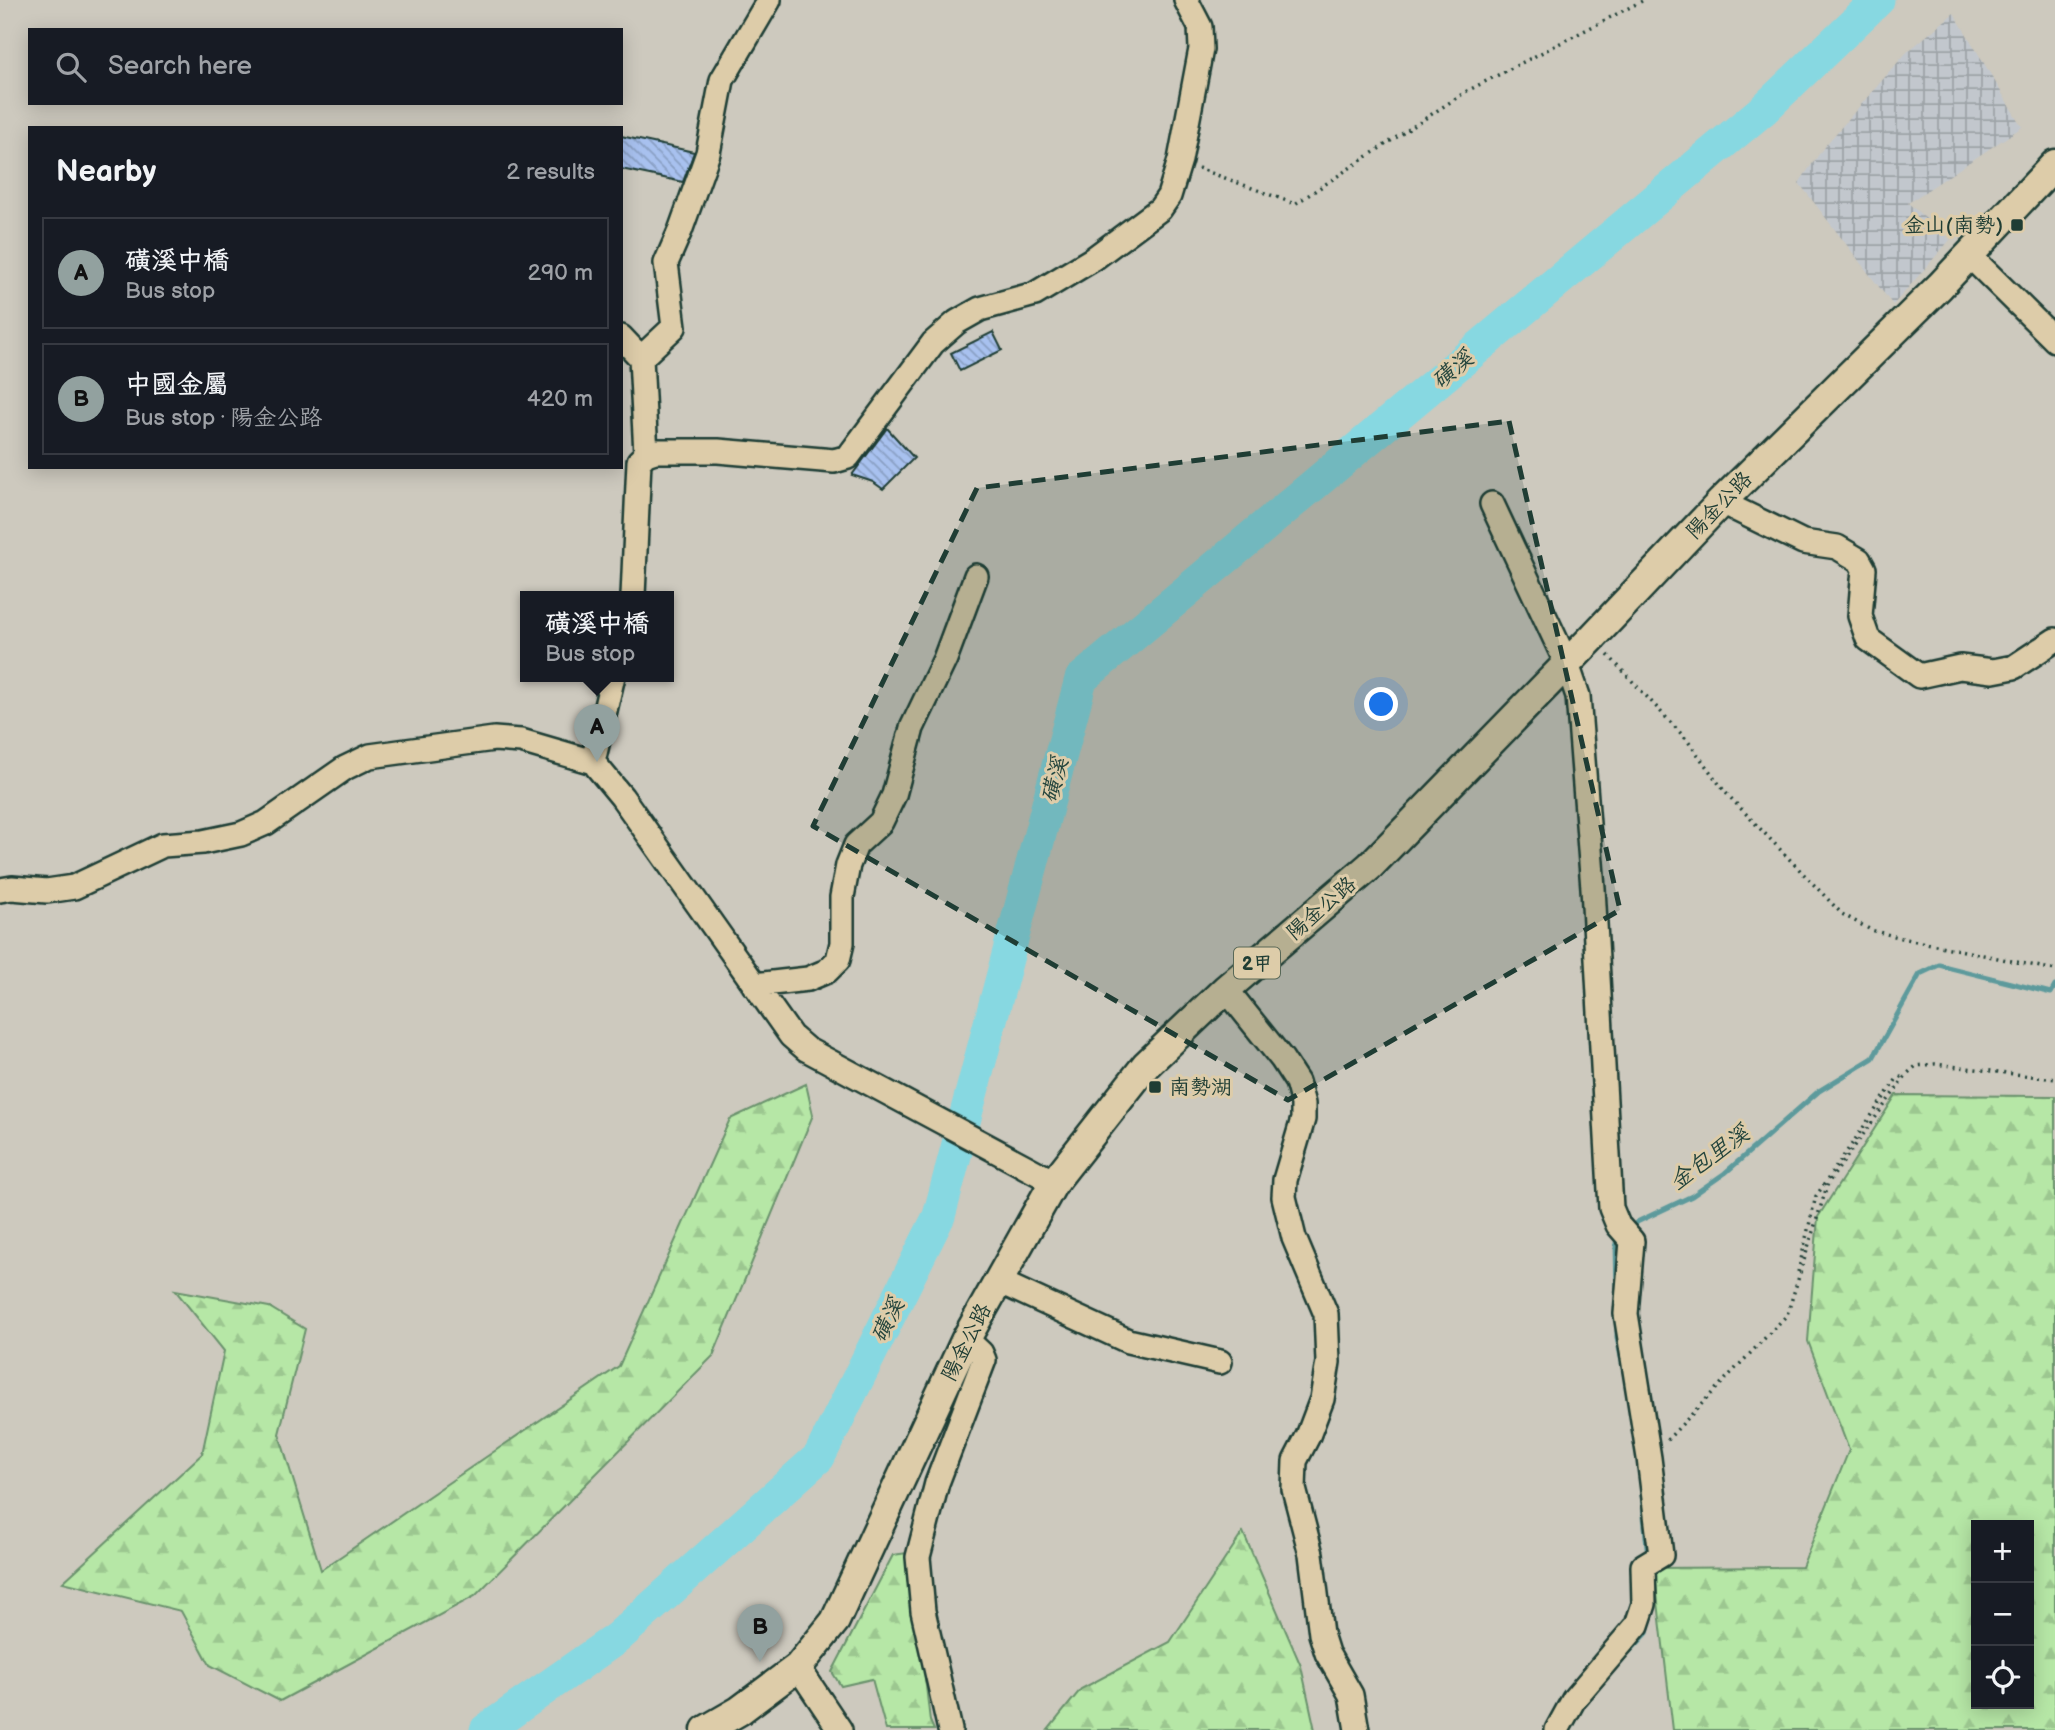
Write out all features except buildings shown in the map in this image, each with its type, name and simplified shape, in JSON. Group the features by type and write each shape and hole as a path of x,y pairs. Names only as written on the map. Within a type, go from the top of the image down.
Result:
{"main road":[{"name":"陽金公路","path":"706,1730 739,1711 798,1667 835,1621 966,1339 998,1281 1054,1182 1146,1065 1226,989 1370,866 1721,502 1969,255 2055,164"}],"street":[{"path":"641,358 674,327 666,263 708,153 722,80 769,0"},
{"path":"633,591 639,461 646,454 655,451 718,451 834,461 848,457 933,343 957,322 980,309 1035,293 1093,259 1160,209 1169,196 1180,160 1201,49 1200,27 1186,0"},
{"path":"1969,255 2055,340"},
{"path":"623,339 641,358 646,454"},
{"path":"1721,502 1803,542 1837,547 1858,560 1864,569 1860,616 1868,639 1919,676 1960,667 1993,671 2014,667 2055,640"},
{"path":"1492,504 1567,664 1578,696 1593,888 1611,1208 1625,1233 1626,1314 1655,1452 1661,1555 1643,1566 1644,1604 1637,1625 1574,1699 1557,1730"},
{"path":"754,985 808,979 827,971 838,960 842,943 842,897 848,865 856,845 881,822 894,795 912,728 945,659 976,576"},
{"path":"593,762 612,682"},
{"path":"0,890 12,888 47,891 74,887 163,845 204,842 242,834 266,823 345,768 370,756 494,740 521,741 593,762 622,797 791,1036 806,1049 1054,1182"},
{"path":"1226,989 1282,1059 1297,1082 1303,1104 1303,1119 1284,1180 1284,1197 1294,1238 1326,1314 1328,1362 1322,1399 1295,1461 1294,1489 1311,1554 1321,1634 1327,1653 1351,1695 1357,1730"},
{"path":"998,1281 1128,1341 1220,1362"},
{"path":"950,1730 923,1611 918,1557 937,1483 984,1360 981,1353 966,1339"},
{"path":"798,1667 841,1730"}],"path":[{"path":"1180,160 1295,204 1467,91 1644,0"},
{"path":"1592,638 1687,740 1725,792 1842,914 1871,930 2055,970"},
{"path":"1655,1452 1790,1310 1816,1196 1896,1080 1914,1068 1934,1062 2030,1074"},
{"path":"1655,1452 1787,1315 1828,1183 1907,1074 1916,1066 1936,1064 2055,1079"}],"highlighted area":[{"path":"1509,421 1620,910 1288,1100 813,826 977,488"}],"shaded area":[{"path":"1954,13 2022,127 1908,203 1950,240 1893,305 1799,183 1824,147 1906,53"}],"green space":[{"path":"806,1084 813,1115 713,1356 475,1596 280,1701 210,1665 181,1611 63,1582 202,1454 224,1351 175,1290 269,1307 305,1329 279,1434 321,1570 619,1366 730,1119"},
{"path":"1896,1095 2055,1096 2055,1730 1673,1730 1654,1568 1802,1567 1849,1450 1808,1341 1818,1217"},
{"path":"1243,1532 1301,1666 1315,1730 1048,1730 1081,1689 1170,1642"},
{"path":"907,1553 915,1589 930,1721 934,1730 886,1730 872,1679 841,1686 832,1672 893,1555"}],"waterway":[{"name":"磺溪","path":"486,1730 617,1638 819,1457 939,1216 1081,679 1764,109 1878,0"},
{"name":"金包里溪","path":"1630,1229 1637,1222 1692,1196 1725,1173 1819,1091 1873,1058 1920,974 1939,965 2051,993 2055,986"},
{"name":"金包里溪","path":"1617,1294 1616,1243 1621,1239"},
{"name":"金包里溪","path":"1617,1325 1625,1377"},
{"name":"金包里溪","path":"1642,1494 1647,1547"},
{"name":"金包里溪","path":"1630,1651 1647,1633 1649,1622"}],"place":[{"name":"金山(南勢)","path":"2017,225"},
{"name":"磺溪中橋","path":"597,762"},
{"name":"南勢湖","path":"1155,1087"},
{"name":"中國金屬","path":"760,1662"}]}
